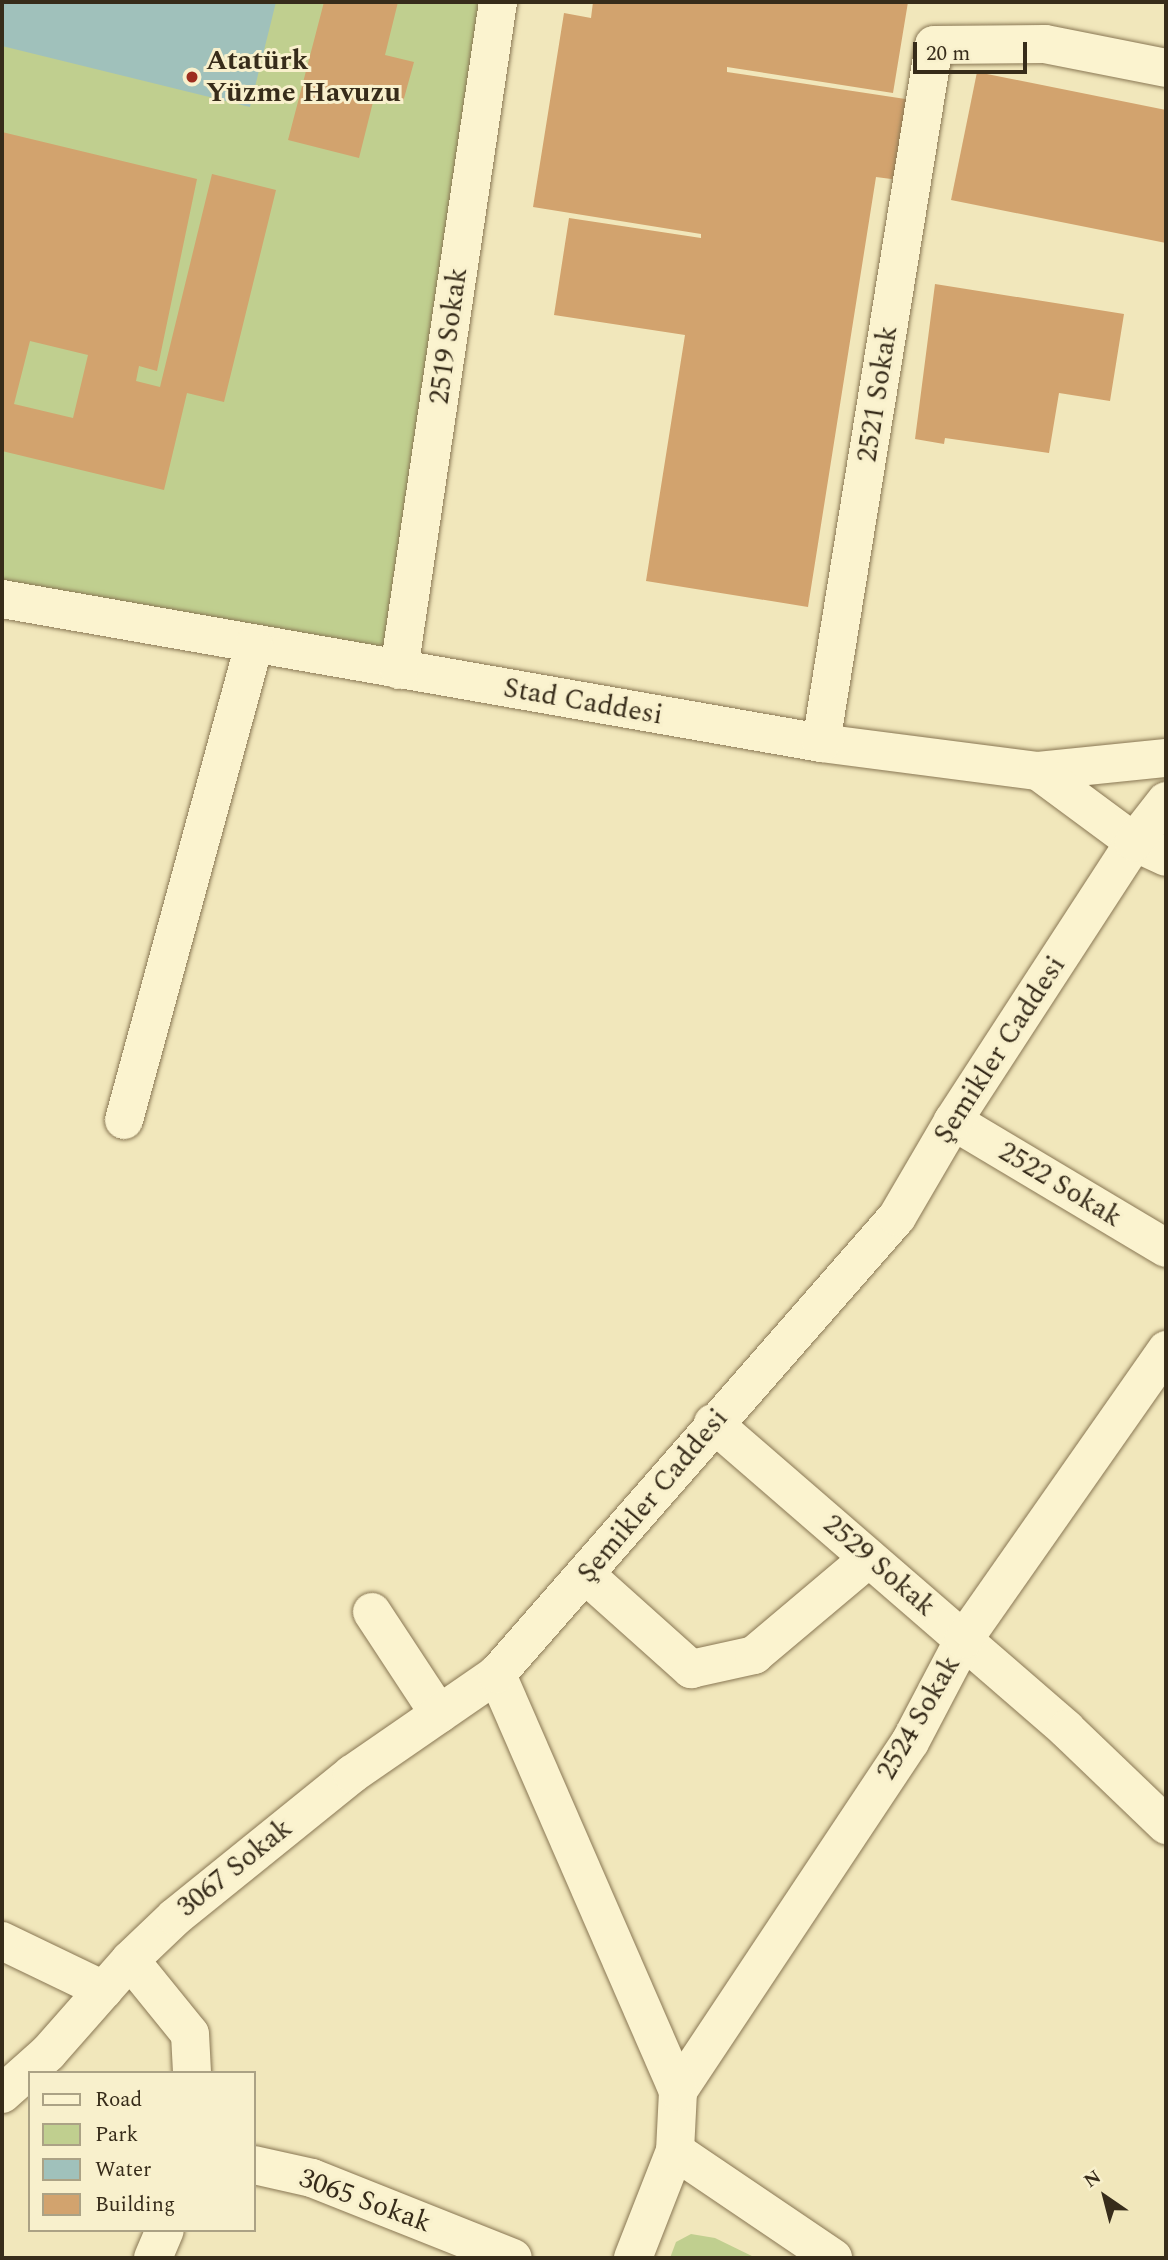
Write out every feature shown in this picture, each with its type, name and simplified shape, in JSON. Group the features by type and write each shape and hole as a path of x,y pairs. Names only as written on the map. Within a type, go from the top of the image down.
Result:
{"street":[{"name":"2519 Sokak","path":"399,670 498,2"},
{"name":"2521 Sokak","path":"821,743 934,45 1045,44 1166,68"},
{"name":"Stad Caddesi","path":"2,599 821,743 1038,771 1166,758"},
{"path":"124,1120 254,645"},
{"path":"1038,771 1150,850"},
{"name":"Şemikler Caddesi","path":"497,1674 587,1576 713,1423 897,1217 953,1121 1150,850 1166,801"},
{"name":"2522 Sokak","path":"953,1121 1166,1248"},
{"name":"2524 Sokak","path":"678,2091 910,1742 964,1639 1166,1350"},
{"name":"2529 Sokak","path":"713,1423 964,1639 1166,1825"},
{"path":"587,1576 691,1669 754,1655 869,1558"},
{"path":"372,1612 439,1714"},
{"path":"497,1674 678,2091 675,2151 633,2258"},
{"name":"3067 Sokak","path":"2,2094 48,2053 130,1959 175,1917 352,1774 497,1674"},
{"path":"2,1941 104,1990"},
{"path":"130,1959 190,2034 192,2071"},
{"path":"675,2151 833,2258"},
{"name":"3065 Sokak","path":"256,2165 313,2178 513,2258"},
{"path":"153,2258 164,2232"}],"green space":[{"path":"2,2 494,2 399,670 2,588"},
{"path":"691,2234 715,2238 756,2258 670,2258 676,2242"}],"water":[{"name":"Atatürk Yüzme Havuzu","path":"2,2 276,2 250,107 2,46"}],"building":[{"path":"324,2 398,2 385,55 414,62 403,102 375,94 359,158 288,140"},
{"path":"593,2 908,2 893,93 727,67 727,72 912,100 899,180 876,177 808,607 646,581 685,335 554,315 569,218 701,238 701,234 533,207 564,13 591,18"},
{"path":"977,72 1166,110 1166,243 951,200"},
{"path":"2,132 197,179 157,371 139,366 136,381 160,387 212,174 276,190 224,402 187,393 164,490 2,451","holes":["30,341 88,355 73,418 14,404"]},
{"path":"935,284 1124,314 1110,401 1059,393 1049,453 945,438 944,444 915,439"}],"place":[{"name":"Atatürk Yüzme Havuzu","path":"192,77"}]}
